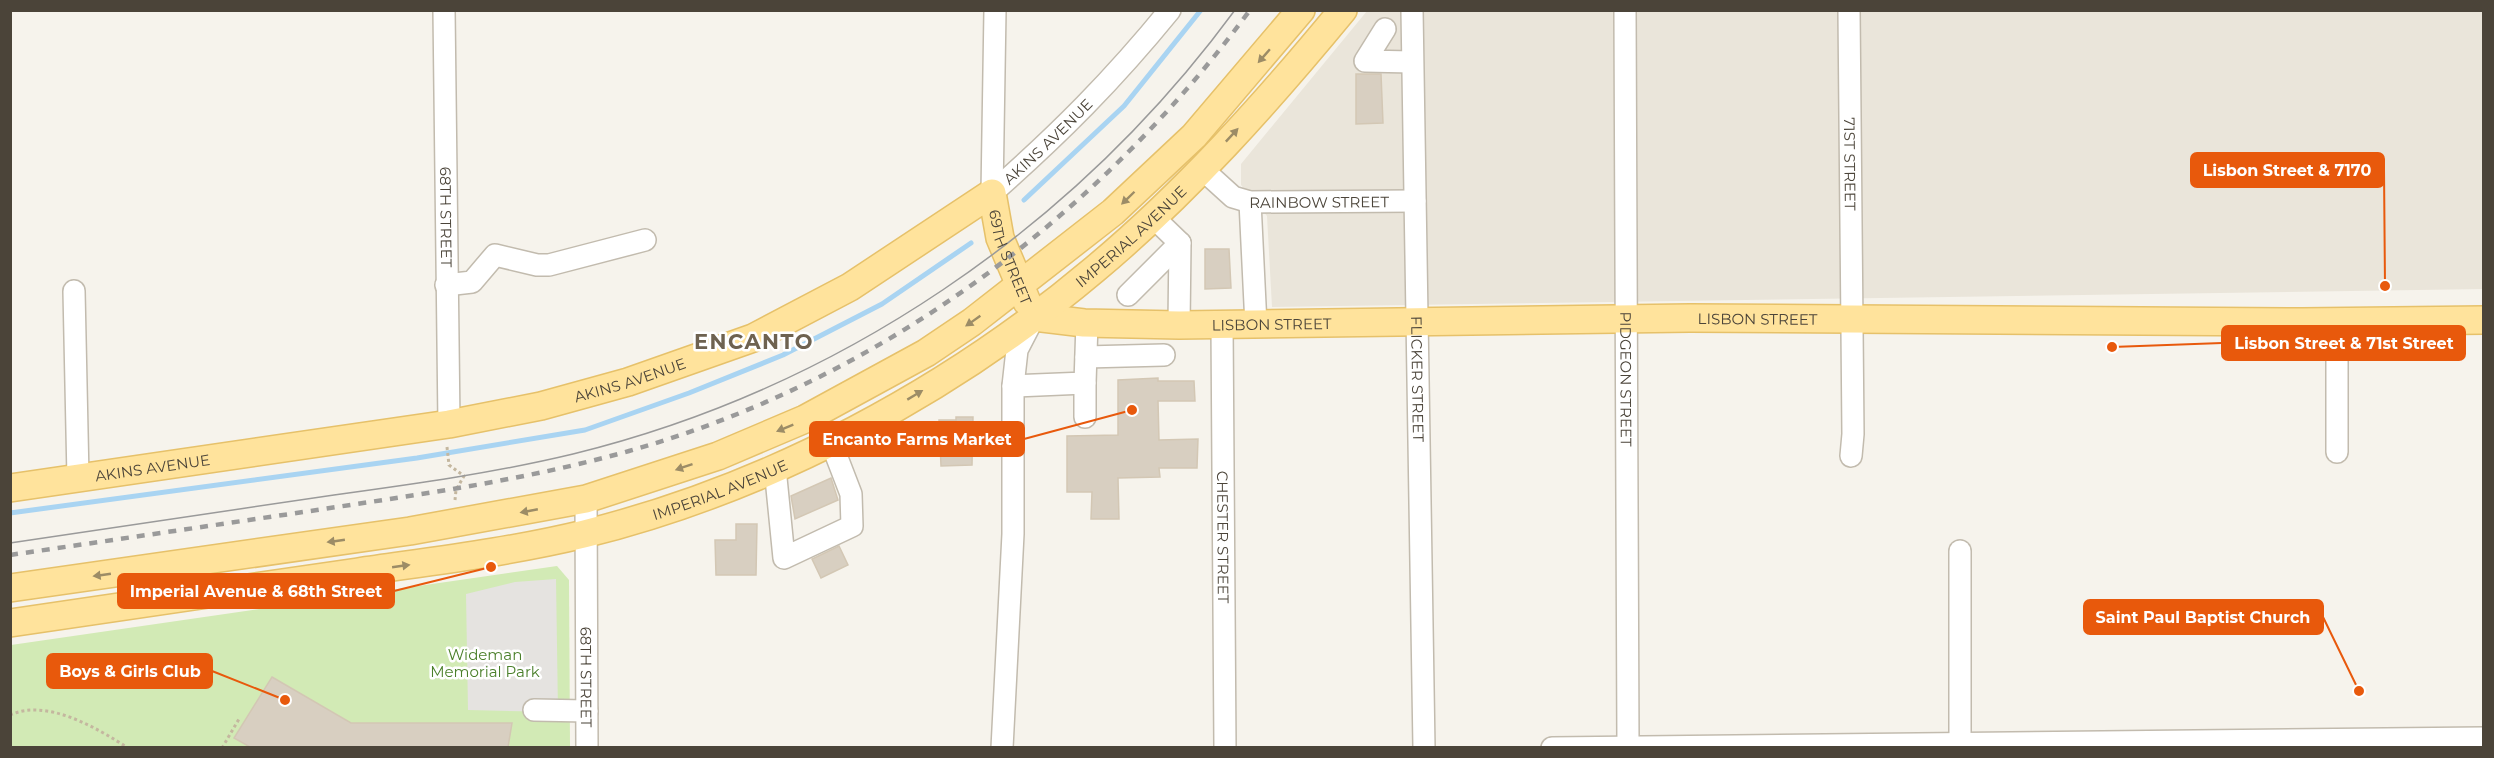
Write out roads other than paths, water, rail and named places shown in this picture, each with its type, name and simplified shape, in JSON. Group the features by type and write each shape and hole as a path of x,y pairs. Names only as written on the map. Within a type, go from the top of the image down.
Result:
{"main road":[{"name":"IMPERIAL AVENUE","path":"10,588 410,531 586,499 718,456 805,419 926,353 1020,286 1113,212 1194,136 1301,10"},
{"name":"IMPERIAL AVENUE","path":"10,623 526,547 586,534 650,515 774,468 831,441 947,377 1034,317 1096,269 1202,168 1343,10"},
{"name":"69TH STREET","path":"992,193 1000,238 1034,317"},
{"name":"AKINS AVENUE","path":"10,488 78,478 448,436 541,406 617,385 753,338 850,287 992,193"},
{"name":"LISBON STREET","path":"1034,317 1087,323 1179,325 1628,321 1690,318 2484,320"}],"street":[{"name":"68TH STREET","path":"444,10 448,436"},
{"name":"69TH STREET","path":"992,193 995,10"},
{"name":"AKINS AVENUE","path":"992,193 1066,128 1123,68 1170,10"},
{"name":"FLICKER STREET","path":"1412,10 1424,747"},
{"name":"PIDGEON STREET","path":"1625,10 1628,746"},
{"name":"71ST STREET","path":"1849,10 1853,434 1851,456"},
{"path":"1385,29 1365,61 1412,62"},
{"name":"RAINBOW STREET","path":"1202,168 1233,198 1250,202 1415,201"},
{"path":"1250,202 1256,325"},
{"path":"1152,216 1180,243 1179,325"},
{"path":"446,285 472,282 495,255 537,266 549,265 645,240"},
{"path":"1128,295 1180,243"},
{"path":"74,291 78,478"},
{"name":"69TH STREET","path":"1002,747 1013,534 1014,386 1017,350 1034,317"},
{"path":"2337,321 2337,452"},
{"path":"1085,417 1087,323"},
{"name":"CHESTER STREET","path":"1222,325 1225,747"},
{"path":"1086,357 1164,355"},
{"path":"1014,386 1085,383"},
{"path":"774,468 784,558 852,526 851,494 831,441"},
{"name":"68TH STREET","path":"586,499 587,747"},
{"path":"1960,551 1960,744"},
{"path":"534,710 586,711"},
{"path":"1552,747 2484,738"}],"waterway":[{"path":"1024,200 1124,106 1201,10"},
{"path":"10,513 417,458 585,430 689,393 783,355 882,304 971,243"}],"tram line":[{"path":"10,543 514,467 573,454 671,425 766,388 856,343 943,290 1025,230 1101,163 1171,89 1235,10"}],"railway":[{"path":"10,555 396,498 552,470 629,451 721,420 810,382 895,336 976,282 1052,222 1123,157 1190,86 1250,10"}],"place":[{"name":"Lisbon Street & 7170","path":"2385,286"},
{"name":"Lisbon Street & 71st Street","path":"2112,347"},
{"name":"Encanto Farms Market","path":"1132,410"},
{"name":"Imperial Avenue & 68th Street","path":"491,567"},
{"name":"Saint Paul Baptist Church","path":"2359,691"},
{"name":"Boys & Girls Club","path":"285,700"}],"district":[{"name":"ENCANTO","path":"754,341"}],"park label":[{"name":"Wideman Memorial Park","path":"485,662"}]}
